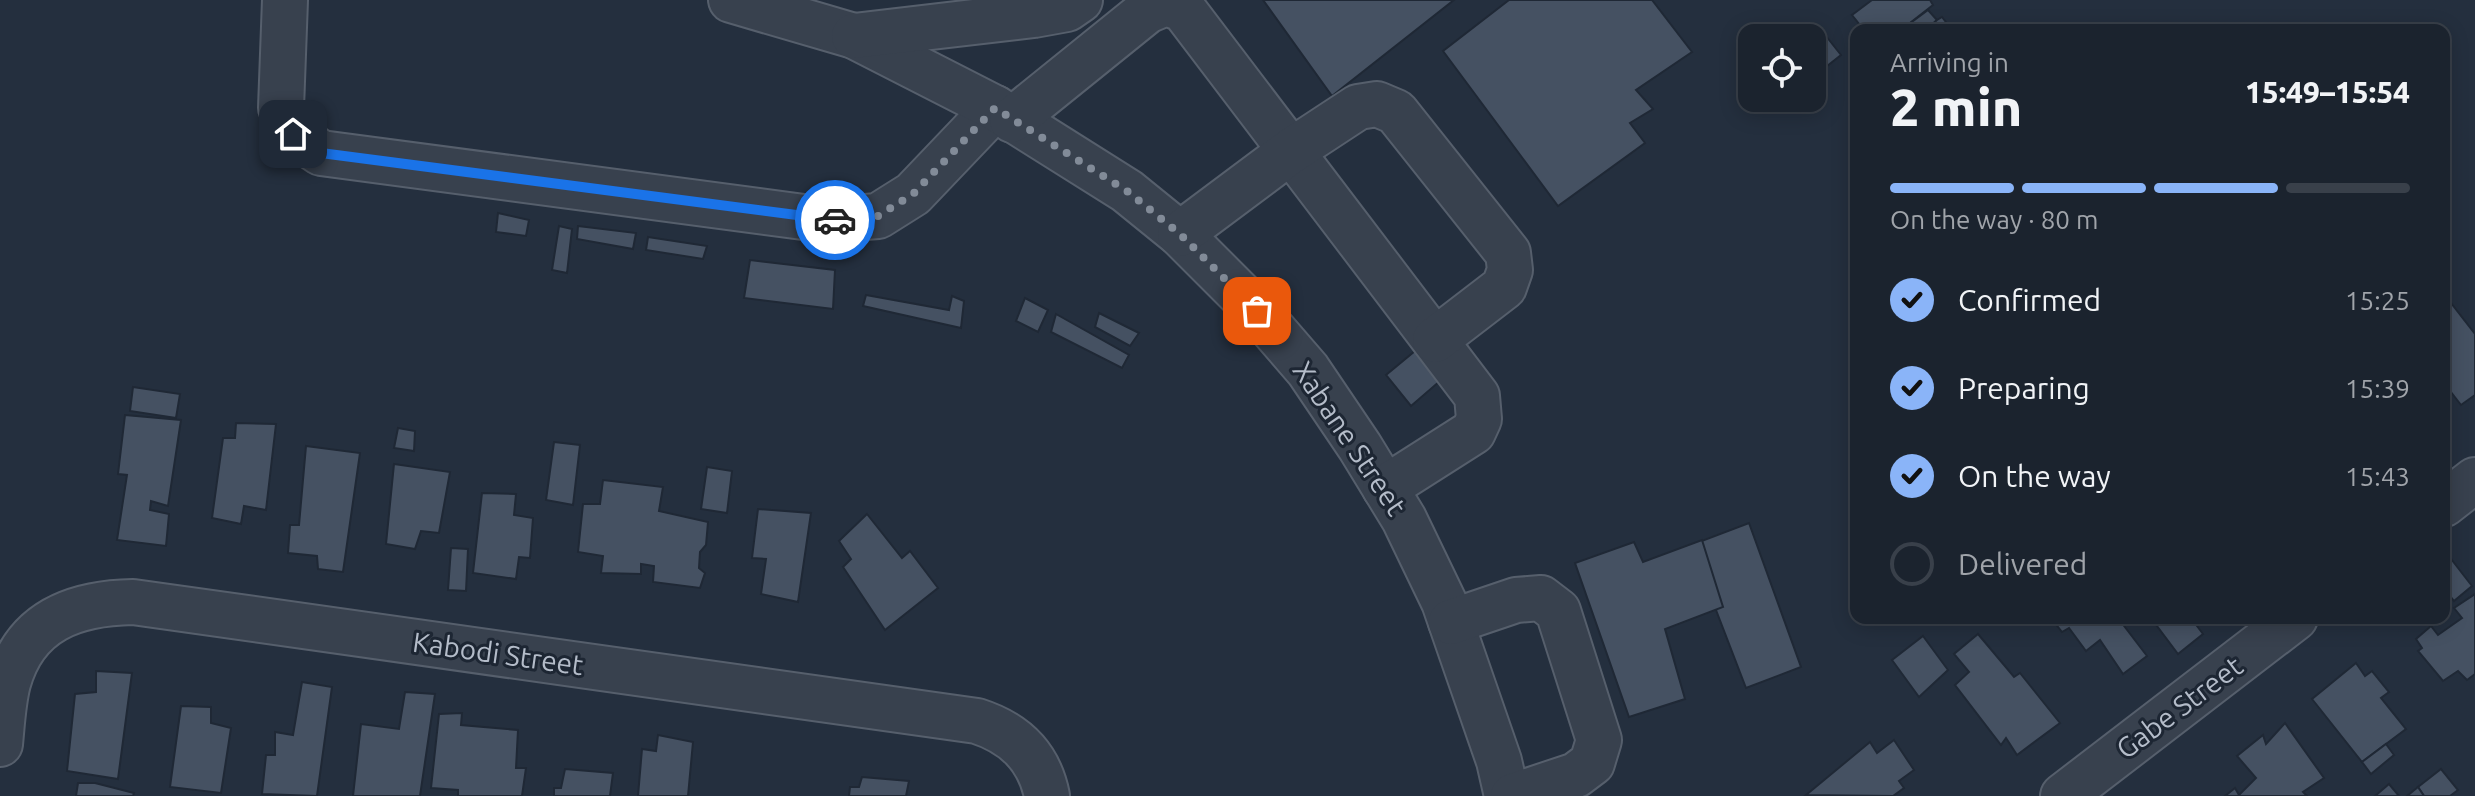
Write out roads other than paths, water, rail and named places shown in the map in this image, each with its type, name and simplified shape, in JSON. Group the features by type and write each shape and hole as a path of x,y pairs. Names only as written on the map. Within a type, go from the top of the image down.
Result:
{"street":[{"path":"285,0 281,108 293,134 321,153 826,220 878,216 913,194 1004,114 1147,11 1166,3 1183,9 1477,396 1479,419 1473,432 1385,488"},
{"name":"Xabane Street","path":"731,0 854,36 1004,114 1127,191 1180,234 1257,311 1308,370 1404,519 1451,622 1499,761 1507,796"},
{"path":"854,36 1034,15 1067,9 1080,0"},
{"path":"1180,234 1291,151 1358,107 1377,104 1396,112 1508,253 1510,270 1504,287 1435,340"},
{"path":"2450,499 2475,480"},
{"path":"1451,622 1516,600 1541,598 1558,611 1599,740 1592,763 1576,775 1513,796"},
{"name":"Kabodi Street","path":"0,744 8,683 19,655 31,637 73,610 101,603 133,602 977,721 998,728 1018,741 1043,778 1047,796"},
{"name":"Gabe Street","path":"2063,796 2287,624"}]}
